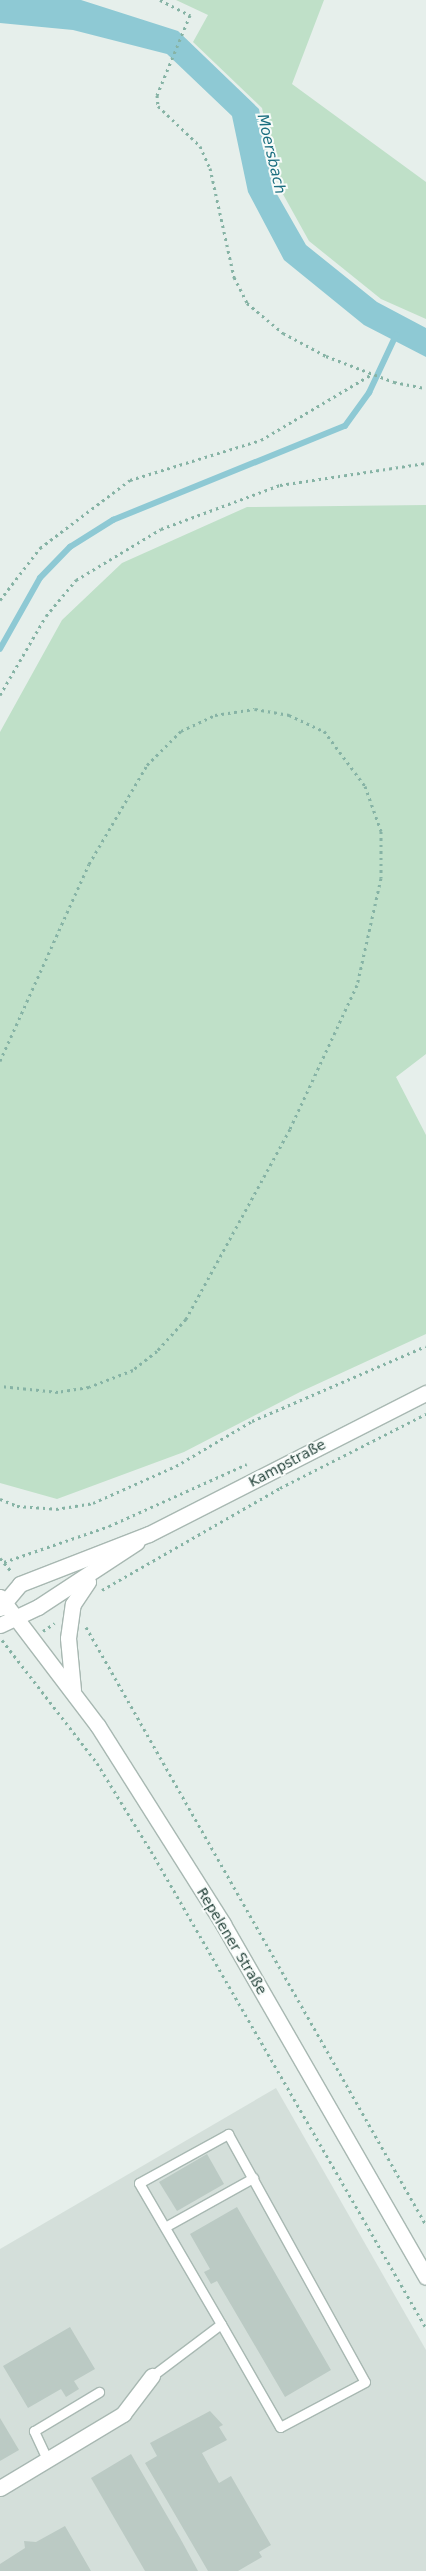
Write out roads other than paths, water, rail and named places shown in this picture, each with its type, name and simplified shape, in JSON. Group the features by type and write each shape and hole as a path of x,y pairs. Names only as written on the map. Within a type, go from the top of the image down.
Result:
{"street":[{"name":"Kampstraße","path":"1,1602 20,1584 149,1534 426,1393"},
{"name":"Kampstraße","path":"73,1690 68,1638 73,1604 78,1592 109,1564 149,1534"},
{"name":"Kampstraße","path":"0,1625 19,1617 109,1564"},
{"name":"Repelener Straße","path":"1,1602 19,1617 73,1690 223,1924 426,2277"},
{"path":"0,2488 123,2414 152,2376"}],"lane":[{"path":"228,2134 365,2382 280,2428 165,2227 139,2183 228,2134"},
{"path":"165,2227 253,2178"},
{"path":"152,2376 221,2324"},
{"path":"47,2459 34,2431 99,2392"}],"water":[{"name":"Moersbach","path":"0,0 81,0 178,31 259,109 274,189 306,245 377,302 426,328 426,357 364,325 284,260 248,192 232,116 167,54 73,30 0,23"}],"waterway":[{"path":"0,649 40,578 70,547 113,520 345,426 369,393 396,335"}]}
